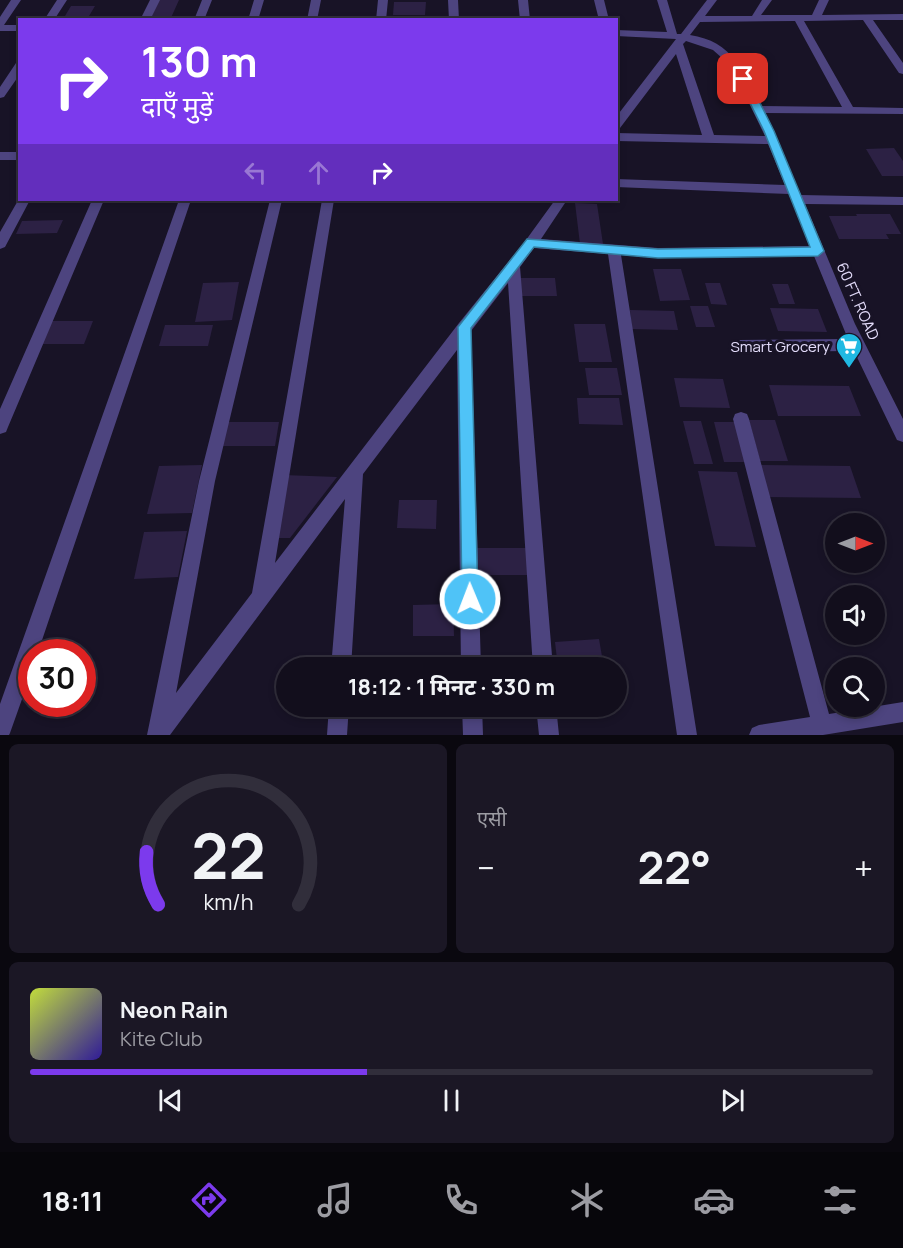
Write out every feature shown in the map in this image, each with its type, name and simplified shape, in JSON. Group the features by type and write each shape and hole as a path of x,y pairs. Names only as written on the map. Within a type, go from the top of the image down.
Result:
{"street":[{"path":"16,0 0,26 18,28"},
{"path":"50,18 62,0"},
{"path":"146,18 155,0"},
{"path":"200,18 207,0"},
{"path":"254,18 259,0"},
{"path":"312,18 316,0"},
{"path":"381,18 383,0"},
{"path":"453,0 454,18"},
{"path":"523,0 525,18"},
{"path":"599,0 604,18"},
{"path":"662,0 678,39 709,138"},
{"path":"618,122 678,39 699,19 712,0"},
{"path":"755,18 767,0"},
{"path":"816,17 824,0"},
{"path":"866,17 902,67"},
{"path":"699,19 903,17"},
{"path":"798,18 849,110"},
{"name":"60 FT. ROAD","path":"618,33 708,44 735,64 773,140 859,345 903,435"},
{"path":"0,95 18,68"},
{"path":"758,109 902,113"},
{"path":"618,136 773,140"},
{"path":"0,156 18,156"},
{"path":"618,183 903,201"},
{"path":"0,244 23,201"},
{"path":"0,427 98,201"},
{"path":"0,733 184,201"},
{"path":"158,735 207,481 276,201"},
{"path":"261,597 328,201"},
{"path":"158,735 464,327 531,243 560,201"},
{"path":"531,243 658,253 818,251"},
{"path":"614,250 687,735"},
{"path":"513,266 542,657"},
{"path":"464,327 471,657"},
{"path":"739,346 859,345"},
{"path":"741,419 822,724"},
{"path":"342,657 355,471"},
{"path":"759,735 903,712"},
{"path":"337,735 338,717"},
{"path":"472,717 473,735"},
{"path":"547,717 549,735"}],"building":[{"path":"159,0 179,0 171,18 150,18"},
{"path":"394,2 426,2 425,15 393,15"},
{"path":"71,6 95,6 89,16 65,16"},
{"path":"894,148 903,161 903,176 882,176 866,149"},
{"path":"575,203 597,204 603,244 580,244"},
{"path":"856,214 890,214 901,234 886,234 889,239 839,239 829,216 857,216"},
{"path":"63,220 57,233 16,234 22,221"},
{"path":"653,269 681,269 690,300 660,301"},
{"path":"519,278 555,278 557,296 520,296"},
{"path":"239,282 232,320 195,322 203,283"},
{"path":"705,283 720,283 727,305 711,304"},
{"path":"772,284 788,284 795,304 779,304"},
{"path":"690,306 708,306 715,327 696,327"},
{"path":"770,308 818,309 827,332 778,331"},
{"path":"630,310 674,311 678,330 632,329"},
{"path":"50,321 93,321 84,344 40,344"},
{"path":"574,324 605,324 612,362 579,362"},
{"path":"165,325 213,325 208,346 159,346"},
{"path":"585,368 617,368 622,395 589,395"},
{"path":"674,378 723,379 730,408 680,407"},
{"path":"769,385 849,386 861,416 778,416"},
{"path":"577,398 619,398 623,425 579,424"},
{"path":"749,420 775,420 788,461 760,461"},
{"path":"683,421 701,421 713,464 694,464"},
{"path":"224,422 279,422 275,446 219,446"},
{"path":"714,422 735,422 746,462 724,462"},
{"path":"202,465 192,513 147,514 159,466"},
{"path":"757,465 850,466 861,498 766,497"},
{"path":"698,471 737,472 756,547 715,546"},
{"path":"283,475 337,477 290,538 271,538"},
{"path":"399,500 437,500 436,529 397,528"},
{"path":"187,531 178,577 134,579 144,532"},
{"path":"473,548 526,548 528,575 474,575"},
{"path":"453,604 454,636 413,636 413,605"},
{"path":"599,639 602,657 557,657 555,642"}],"place":[{"name":"Smart Grocery","path":"849,369"}],"route":[{"path":"470,599 464,327 531,243 658,253 818,251 769,131 743,79"}]}
